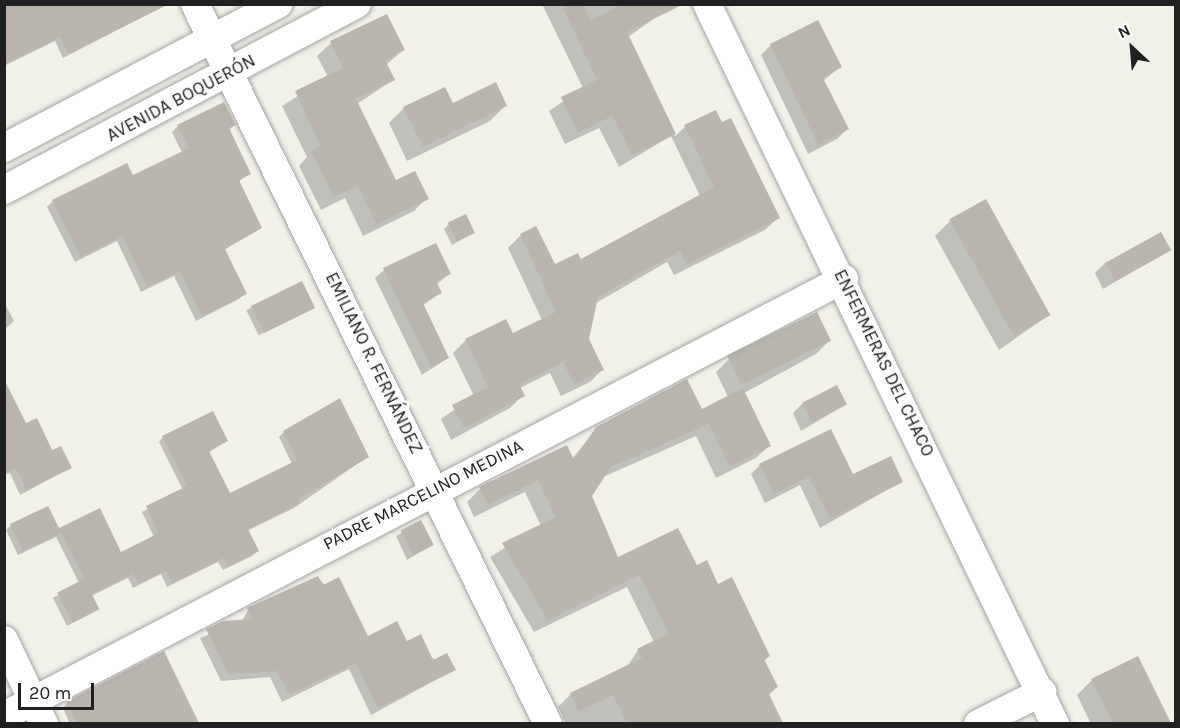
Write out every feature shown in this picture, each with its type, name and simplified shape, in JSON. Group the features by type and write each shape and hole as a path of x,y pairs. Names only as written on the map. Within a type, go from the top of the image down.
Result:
{"street":[{"name":"EMILIANO R. FERNÁNDEZ","path":"195,4 435,487 548,723"},
{"name":"AVENIDA BOQUERÓN","path":"4,148 279,4"},
{"name":"AVENIDA BOQUERÓN","path":"4,190 357,4"},
{"name":"ENFERMERAS DEL CHACO","path":"707,4 844,279 1055,723"},
{"name":"PADRE MARCELINO MEDINA","path":"4,716 39,712 435,487 844,279"},
{"path":"4,640 39,712"},
{"path":"978,723 1042,692"}],"building":[{"path":"4,4 169,4 68,54 60,37 4,64"},
{"path":"561,4 583,4 591,20 622,4 684,4 627,32 676,134 632,155 612,116 578,133 561,97 597,80"},
{"path":"387,14 405,50 385,60 395,80 356,99 396,180 415,171 429,199 377,224 358,186 334,197 311,151 321,146 295,91 343,68 330,41"},
{"path":"818,20 842,67 823,78 849,129 818,145 770,44"},
{"path":"496,82 507,106 423,147 403,107 445,87 453,103"},
{"path":"224,102 236,125 229,128 251,174 239,180 262,228 225,249 247,294 202,316 180,271 147,287 123,236 81,257 52,200 127,163 133,175 189,148 177,125"},
{"path":"716,110 722,122 731,118 780,218 687,264 680,251 598,297 589,339 604,370 574,384 563,362 519,384 525,396 464,428 452,405 488,387 465,339 506,319 513,333 556,312 520,234 536,226 555,264 578,253 581,259 714,187 684,125"},
{"path":"986,199 1050,315 1014,336 949,219"},
{"path":"466,214 475,233 457,241 448,222"},
{"path":"1161,232 1171,250 1115,281 1105,263"},
{"path":"436,243 451,274 436,281 442,293 423,303 449,358 431,367 383,268"},
{"path":"302,281 315,308 264,333 251,306"},
{"path":"817,312 831,341 741,385 727,356"},
{"path":"4,379 26,423 37,418 52,450 61,446 72,468 26,490 16,468 4,474"},
{"path":"687,379 702,409 743,388 771,446 730,466 709,424 611,467 592,496 618,557 678,528 697,565 707,560 718,584 732,577 770,656 764,659 778,687 768,692 783,723 627,723 613,695 579,711 570,693 642,658 637,649 669,633 640,575 548,620 502,543 556,517 538,480 488,505 479,487 567,445 574,460 596,427"},
{"path":"837,385 847,405 812,422 802,403"},
{"path":"340,398 369,457 298,499 300,503 248,529 259,551 228,567 223,558 172,583 166,570 138,584 133,574 92,594 61,533 23,551 10,524 48,506 59,528 100,508 121,552 159,533 146,506 187,486 162,436 213,411 228,441 209,451 230,493 297,460 283,431"},
{"path":"831,429 853,474 891,456 903,482 830,519 809,477 774,494 759,464"},
{"path":"421,520 434,545 413,555 401,530"},
{"path":"318,576 323,585 339,577 368,636 397,621 407,641 421,634 433,660 447,653 456,670 378,708 356,663 289,695 277,671 228,674 206,629 223,621 252,619 247,608"},
{"path":"84,579 99,609 73,623 57,593"},
{"path":"164,651 199,723 77,723 66,702"},
{"path":"1138,656 1171,723 1113,723 1091,679"}]}
